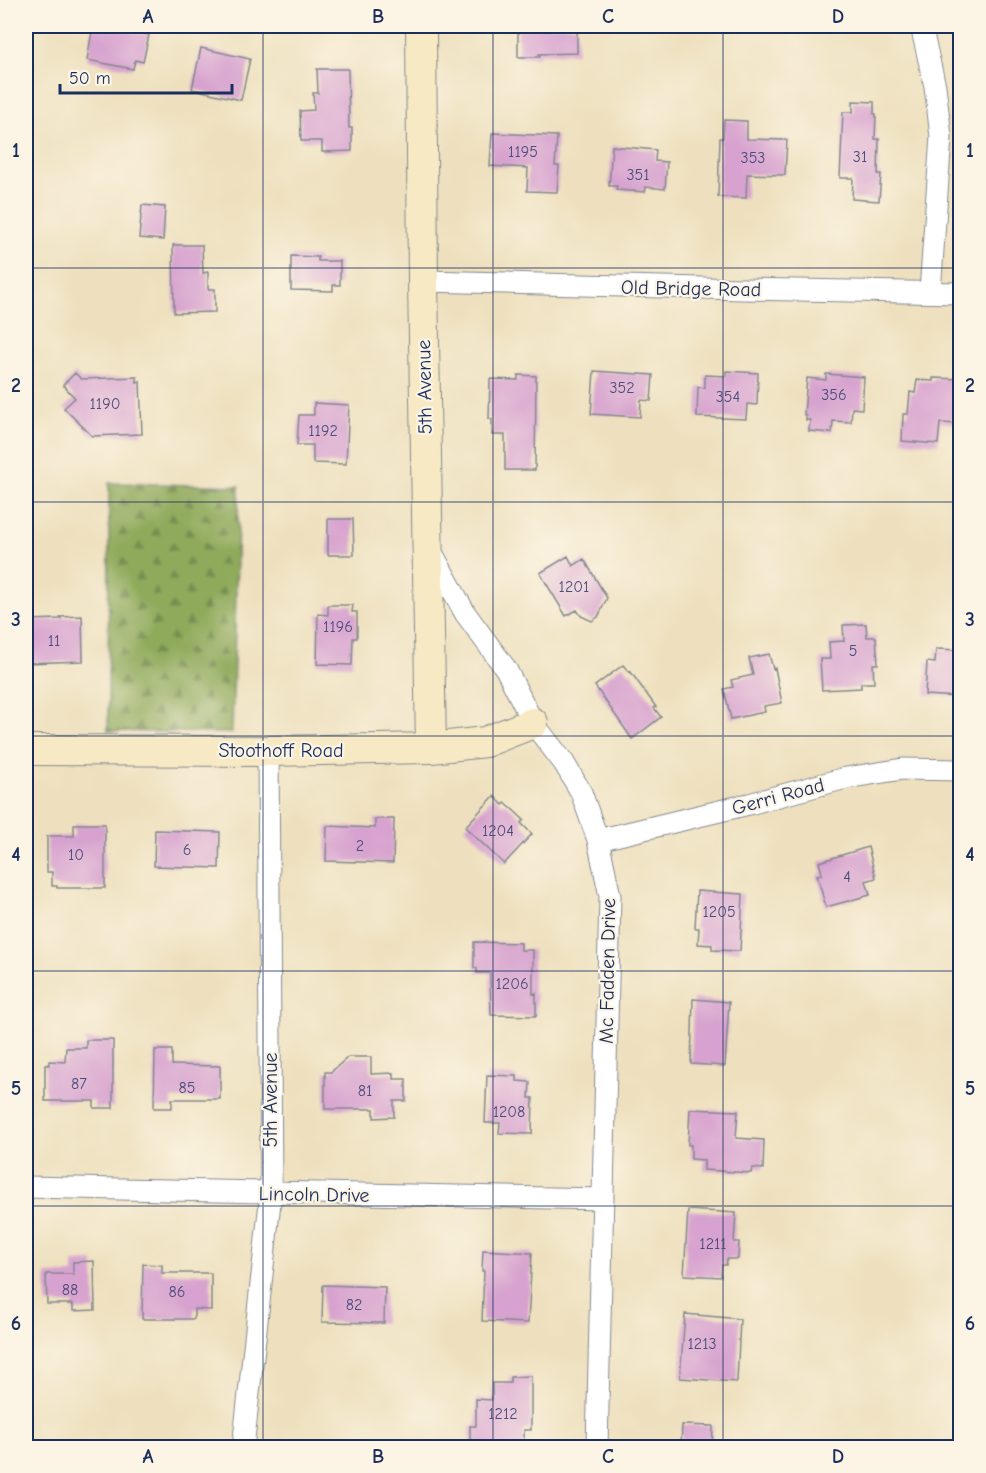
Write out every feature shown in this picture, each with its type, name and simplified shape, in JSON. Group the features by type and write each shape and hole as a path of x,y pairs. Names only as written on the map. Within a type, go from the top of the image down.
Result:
{"street":[{"name":"5th Avenue","path":"421,26 426,543 431,748"},
{"path":"921,26 935,86 941,137 930,292"},
{"name":"Old Bridge Road","path":"423,281 960,293"},
{"name":"Mc Fadden Drive","path":"426,543 465,614 506,669 533,723 564,764 581,792 598,840 610,896 597,1448"},
{"name":"Stoothoff Road","path":"26,750 267,751 431,748 485,742 533,723"},
{"name":"5th Avenue","path":"243,1448 271,1193 267,751"},
{"name":"Gerri Road","path":"598,840 846,778 903,769 960,770"},
{"name":"Lincoln Drive","path":"26,1187 603,1199"}],"green space":[{"path":"109,483 239,486 232,733 108,731"}],"building":[{"path":"93,26 149,35 143,62 135,60 133,69 87,60"},
{"path":"577,26 577,53 518,57 518,28"},
{"path":"201,48 250,59 241,100 192,89"},
{"path":"317,69 348,69 349,128 352,128 352,151 322,152 322,141 301,141 300,111 314,110 313,93 318,93"},
{"path":"853,101 874,102 875,139 879,139 878,174 881,174 879,201 852,199 853,178 840,178 843,112 853,112"},
{"path":"724,120 747,121 747,139 787,140 785,175 747,174 746,198 718,197 720,138 723,138"},
{"path":"492,133 557,136 555,166 559,166 557,192 527,191 528,168 490,166"},
{"path":"612,146 656,150 655,161 667,162 665,189 646,187 645,192 616,190 617,186 609,186"},
{"path":"142,205 165,207 163,240 139,238"},
{"path":"173,245 202,245 203,273 208,272 208,289 215,289 215,312 174,313"},
{"path":"291,256 318,257 318,261 340,261 340,285 333,285 333,291 291,290"},
{"path":"594,371 653,375 651,401 641,400 640,417 591,414"},
{"path":"726,371 758,373 757,405 747,404 746,419 697,417 698,387 705,388 705,375 726,376"},
{"path":"75,373 81,379 137,377 137,382 140,381 142,434 92,436 64,408 75,398 63,385"},
{"path":"826,374 864,377 862,409 852,408 851,422 833,421 832,433 809,431 810,420 806,420 806,415 804,415 807,378 826,380"},
{"path":"518,375 536,376 535,470 505,470 505,435 492,435 492,419 489,419 490,379 518,380"},
{"path":"933,378 960,379 960,424 940,423 938,444 902,441 903,414 908,414 910,392 915,393 917,380 933,381"},
{"path":"314,403 349,405 346,464 313,463 313,445 297,445 299,415 314,415"},
{"path":"328,519 353,519 354,555 328,555"},
{"path":"568,556 573,566 584,559 607,598 598,617 592,621 581,616 577,610 566,616 540,573"},
{"path":"328,605 353,605 352,612 357,612 357,638 353,638 352,665 317,664 318,614 328,615"},
{"path":"82,616 83,661 27,663 26,620"},
{"path":"866,624 867,637 876,637 878,664 873,664 874,683 861,683 861,688 822,690 820,659 830,659 829,642 844,641 843,625"},
{"path":"936,649 960,650 959,697 925,695 927,662 935,663"},
{"path":"769,654 773,669 775,668 782,703 764,706 765,712 731,719 724,689 733,687 731,680 753,675 749,658"},
{"path":"623,665 630,671 661,717 632,739 595,686"},
{"path":"494,796 524,820 521,823 532,834 504,864 465,827"},
{"path":"375,819 394,819 393,863 326,861 327,826 375,828"},
{"path":"74,824 105,824 105,888 57,888 57,886 52,886 52,872 47,872 47,836 74,836"},
{"path":"155,830 220,832 219,868 154,866"},
{"path":"868,847 876,878 866,881 870,895 826,907 817,875 822,874 819,862"},
{"path":"697,891 743,894 740,951 712,950 712,945 698,944 699,928 695,928"},
{"path":"474,942 521,943 521,950 533,950 533,994 536,993 536,1016 491,1015 490,973 477,973 477,968 474,968"},
{"path":"693,999 729,1002 725,1066 691,1064"},
{"path":"86,1040 113,1040 113,1108 94,1108 94,1101 45,1101 45,1065 49,1065 49,1061 65,1062 66,1048 86,1048"},
{"path":"155,1050 172,1050 172,1065 220,1066 220,1099 172,1099 172,1108 154,1108"},
{"path":"348,1057 371,1057 371,1074 394,1073 394,1079 406,1079 406,1101 394,1101 394,1117 374,1118 374,1109 325,1109 325,1072 331,1072"},
{"path":"487,1075 517,1076 517,1081 530,1082 529,1098 533,1098 532,1134 499,1133 500,1123 485,1123"},
{"path":"690,1109 738,1111 736,1138 764,1140 763,1169 752,1168 751,1173 704,1170 704,1160 691,1159 691,1145 688,1145"},
{"path":"688,1210 736,1213 734,1242 739,1242 738,1259 727,1259 726,1265 722,1265 721,1277 684,1275"},
{"path":"483,1250 532,1253 528,1323 482,1321"},
{"path":"94,1261 95,1310 73,1311 73,1304 47,1304 46,1274 73,1274 73,1262"},
{"path":"143,1264 162,1265 162,1273 211,1273 211,1310 194,1309 194,1319 142,1319"},
{"path":"323,1285 385,1287 384,1323 322,1322"},
{"path":"685,1314 740,1319 737,1382 680,1378"},
{"path":"531,1376 531,1430 524,1430 524,1448 470,1448 470,1426 476,1426 476,1399 492,1400 492,1383 510,1383 510,1377"},
{"path":"682,1425 713,1426 712,1448 681,1448"}]}
